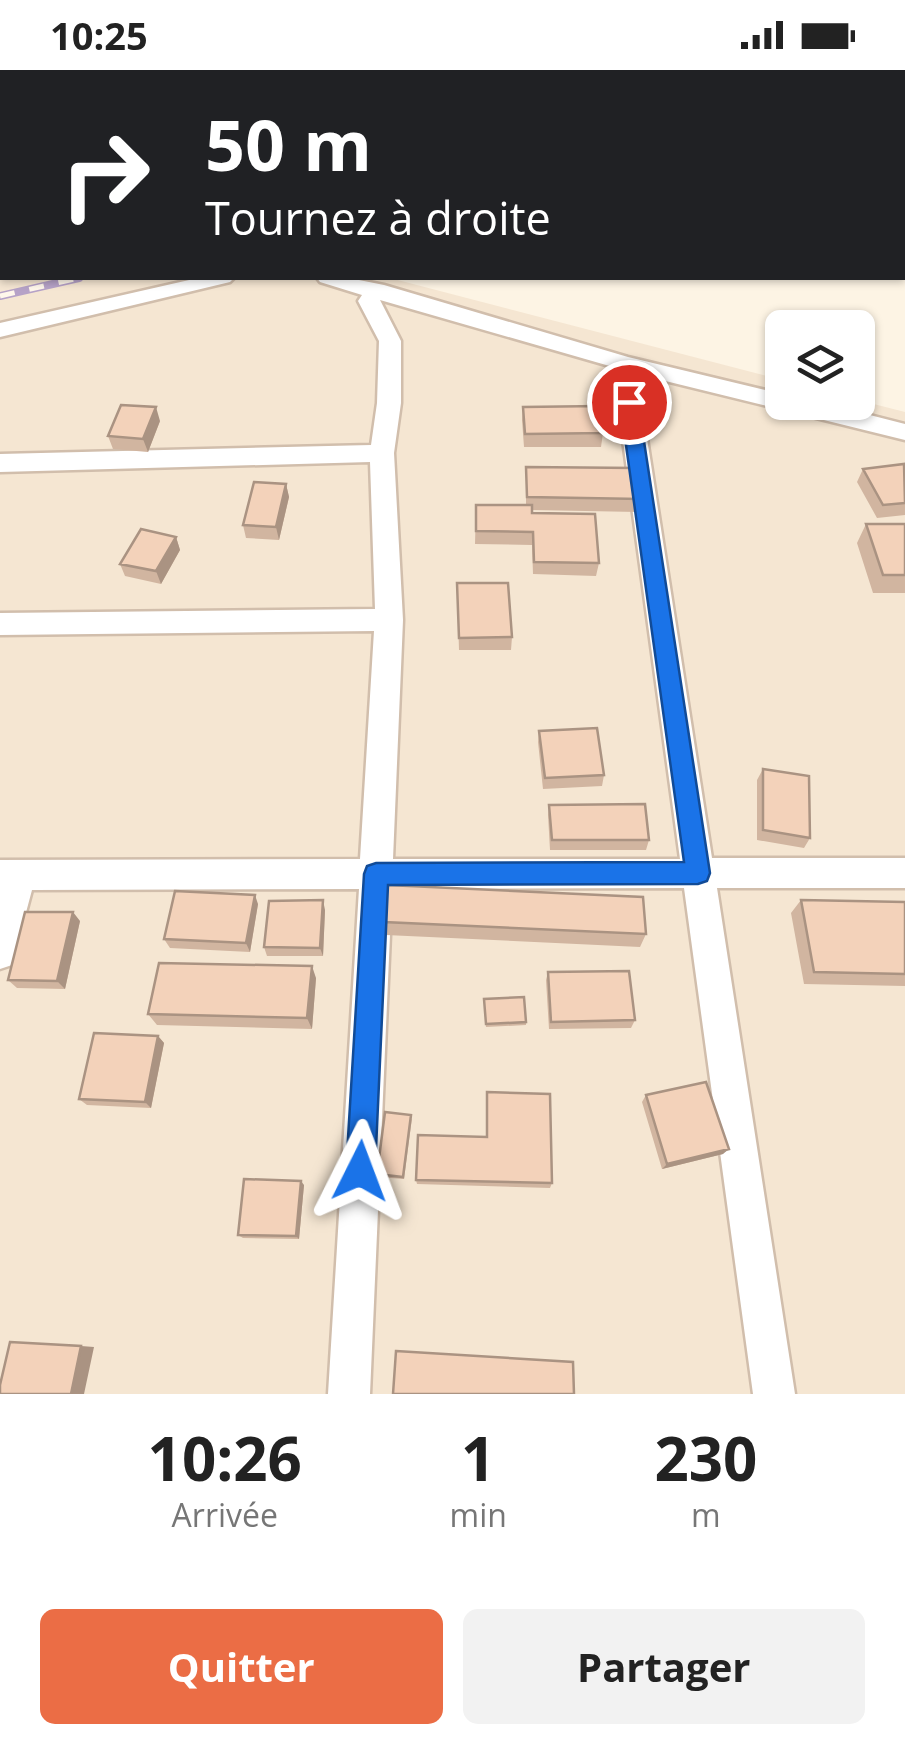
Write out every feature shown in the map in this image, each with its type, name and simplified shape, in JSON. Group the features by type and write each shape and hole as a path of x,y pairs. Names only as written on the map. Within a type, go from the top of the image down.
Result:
{"street":[{"path":"0,330 214,280"},
{"path":"335,280 624,363 765,397"},
{"path":"349,1394 389,620 382,453 389,403 390,341 370,301 376,290"},
{"path":"624,363 774,1394"},
{"path":"857,420 905,432"},
{"path":"0,463 382,453"},
{"path":"0,624 389,620"},
{"path":"0,953 10,875 905,873"}],"shaded area":[{"path":"0,280 398,280 765,376 765,420 875,420 875,404 905,412 905,1394 0,1394"}],"building":[{"path":"121,405 156,407 143,439 108,436"},
{"path":"599,406 603,433 525,434 523,407"},
{"path":"904,464 905,503 883,505 863,469"},
{"path":"526,467 637,468 641,499 527,497"},
{"path":"254,482 286,484 276,527 243,525"},
{"path":"476,505 532,505 532,513 595,514 599,563 534,562 533,532 476,531"},
{"path":"866,524 905,524 905,575 883,575"},
{"path":"141,529 176,537 156,571 120,564"},
{"path":"457,583 508,583 512,637 459,638"},
{"path":"597,728 604,775 545,778 539,731"},
{"path":"763,769 809,776 810,838 763,830"},
{"path":"645,804 649,840 552,840 549,805"},
{"path":"387,885 643,897 646,934 384,922"},
{"path":"175,891 255,895 246,943 164,939"},
{"path":"323,900 320,948 264,947 269,901"},
{"path":"801,900 905,902 905,974 814,972"},
{"path":"25,912 73,912 57,981 8,980"},
{"path":"159,963 312,966 307,1018 148,1014"},
{"path":"629,971 635,1020 551,1022 548,972"},
{"path":"524,997 526,1022 486,1024 484,999"},
{"path":"94,1033 158,1036 145,1102 79,1099"},
{"path":"706,1082 729,1149 667,1164 646,1095"},
{"path":"487,1092 550,1094 552,1183 416,1180 418,1135 487,1137"},
{"path":"385,1112 411,1115 403,1177 377,1174"},
{"path":"244,1179 301,1181 296,1236 238,1235"},
{"path":"10,1342 81,1346 71,1394 0,1394"},
{"path":"396,1351 573,1362 574,1394 393,1394"}],"railway":[{"path":"0,296 70,280"}],"route":[{"path":"360,1171 376,874 698,873 629,402"}]}
